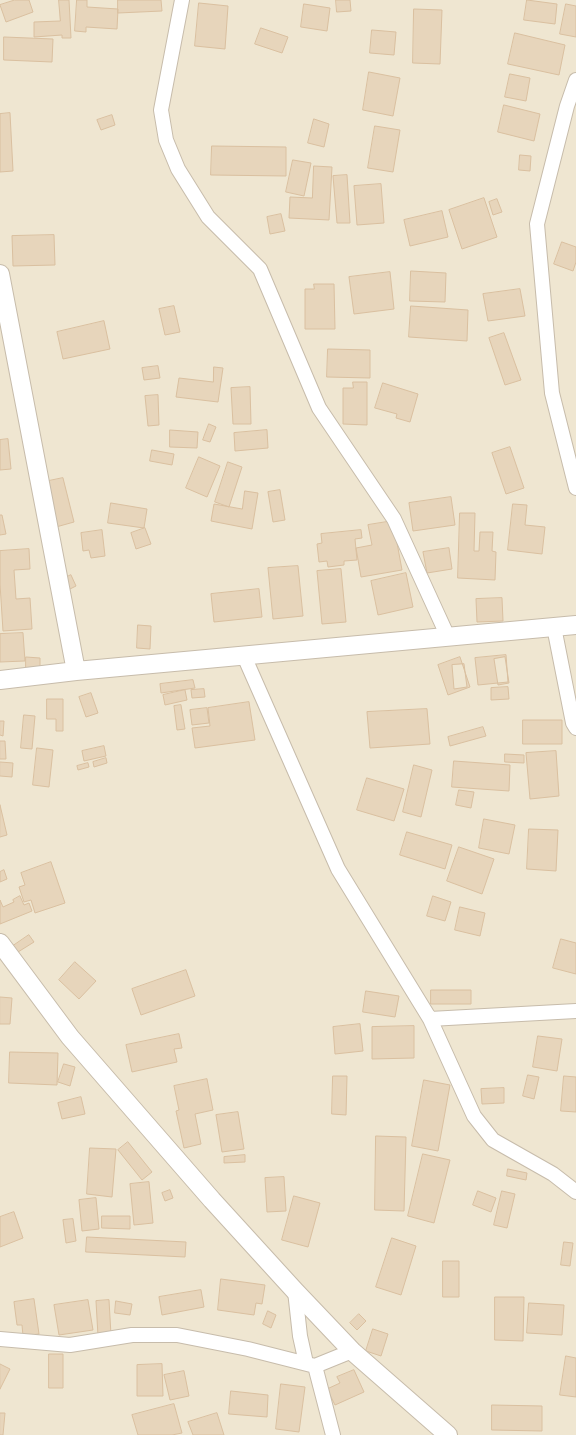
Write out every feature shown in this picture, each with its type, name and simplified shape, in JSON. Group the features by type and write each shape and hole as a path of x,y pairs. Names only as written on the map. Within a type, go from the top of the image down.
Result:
{"street":[{"path":"182,0 161,110 166,140 178,169 208,217 260,269 319,408 394,520 448,637"},
{"path":"576,80 572,108 537,224 552,393 576,488"},
{"path":"0,274 76,671"},
{"path":"0,680 76,671 576,625"},
{"path":"554,628 573,723 576,728"},
{"path":"244,656 338,869 430,1019 474,1116 493,1140 553,1174 576,1192"},
{"path":"0,943 70,1037 212,1200 352,1351 448,1435"},
{"path":"430,1019 576,1011"},
{"path":"295,1291 300,1336 311,1365 333,1435"},
{"path":"0,1339 70,1346 132,1336 178,1334 311,1365 352,1351"}],"shaded area":[{"path":"0,0 576,0 576,1435 0,1435"}],"building":[{"path":"15,0 29,0 33,12 6,22 0,5"},
{"path":"59,0 69,0 71,38 62,38 62,35 34,37 34,22 60,21"},
{"path":"77,0 87,0 87,7 118,9 117,29 86,27 86,32 75,31"},
{"path":"118,0 161,0 162,11 118,13"},
{"path":"336,0 350,0 351,11 337,12"},
{"path":"527,0 557,4 555,24 524,20"},
{"path":"199,3 228,6 225,49 195,46"},
{"path":"304,4 330,8 327,31 301,27"},
{"path":"566,4 576,6 576,37 560,34"},
{"path":"414,9 442,10 440,64 413,63"},
{"path":"261,28 288,37 282,53 255,44"},
{"path":"372,30 396,32 394,55 370,53"},
{"path":"515,33 565,45 559,75 508,64"},
{"path":"4,37 53,39 52,62 4,60"},
{"path":"369,72 400,78 393,116 363,110"},
{"path":"510,74 530,78 526,101 505,97"},
{"path":"504,105 540,114 534,141 498,132"},
{"path":"10,113 13,171 0,172 0,114"},
{"path":"112,115 115,125 101,130 97,120"},
{"path":"314,119 329,124 324,147 308,143"},
{"path":"375,126 400,130 393,172 368,168"},
{"path":"212,146 286,147 286,176 211,175"},
{"path":"520,155 531,156 530,171 519,170"},
{"path":"293,160 311,163 304,196 286,192"},
{"path":"314,166 332,167 329,220 289,218 290,197 312,198"},
{"path":"347,175 350,223 337,223 333,176"},
{"path":"381,184 384,223 357,225 354,186"},
{"path":"484,198 497,237 462,249 449,210"},
{"path":"497,199 502,212 493,215 489,202"},
{"path":"442,211 448,237 410,246 404,220"},
{"path":"281,214 285,231 270,234 267,217"},
{"path":"54,235 55,265 13,266 12,236"},
{"path":"562,242 576,247 576,262 573,271 554,264"},
{"path":"411,271 446,273 445,302 410,301"},
{"path":"390,272 394,309 354,314 349,277"},
{"path":"314,284 334,284 335,329 305,329 305,289 314,289"},
{"path":"520,289 525,316 488,321 483,294"},
{"path":"174,306 180,332 165,335 159,309"},
{"path":"411,306 468,310 467,341 409,337"},
{"path":"104,321 110,349 63,359 57,332"},
{"path":"504,333 521,380 505,385 489,338"},
{"path":"328,349 370,350 370,378 327,377"},
{"path":"158,366 160,378 144,380 142,368"},
{"path":"214,367 223,368 218,402 176,397 179,378 213,382"},
{"path":"353,382 367,382 367,425 343,424 343,388 353,388"},
{"path":"383,383 418,394 410,422 396,418 397,414 375,408"},
{"path":"250,387 251,424 233,424 231,388"},
{"path":"158,395 159,425 148,426 145,396"},
{"path":"209,424 216,427 210,442 203,440"},
{"path":"170,430 198,432 197,448 170,447"},
{"path":"267,430 268,448 235,451 234,433"},
{"path":"8,439 11,469 0,470 0,440"},
{"path":"510,447 524,488 506,494 492,453"},
{"path":"152,450 174,454 172,465 150,461"},
{"path":"199,457 220,466 207,497 186,488"},
{"path":"228,462 242,467 229,507 215,502"},
{"path":"63,478 74,522 56,527 44,482"},
{"path":"280,490 285,520 273,522 268,492"},
{"path":"245,491 258,493 252,529 211,521 214,504 242,509"},
{"path":"451,497 455,525 413,531 409,503"},
{"path":"111,503 147,509 144,528 108,523"},
{"path":"513,504 527,505 525,525 545,527 542,554 508,550"},
{"path":"460,513 475,513 474,551 479,551 480,532 493,532 492,551 496,552 495,580 458,578"},
{"path":"0,515 2,515 6,534 0,535"},
{"path":"393,521 402,570 361,577 356,548 372,545 368,525"},
{"path":"145,528 151,544 136,549 131,533"},
{"path":"102,530 105,556 91,558 89,550 83,551 81,533"},
{"path":"361,530 362,538 355,539 357,560 344,561 344,565 328,567 327,561 319,562 317,544 322,543 321,534"},
{"path":"449,548 452,569 427,573 423,552"},
{"path":"29,549 30,569 14,570 16,599 30,598 32,629 3,631 0,584 0,551"},
{"path":"298,566 303,616 273,619 268,568"},
{"path":"341,569 346,622 322,624 317,571"},
{"path":"406,573 413,607 378,615 371,581"},
{"path":"71,575 76,586 66,591 61,580"},
{"path":"259,589 262,617 214,622 211,594"},
{"path":"502,598 503,621 477,622 476,599"},
{"path":"138,625 151,626 150,649 137,648"},
{"path":"23,633 25,661 0,662 0,634"},
{"path":"506,655 508,682 478,685 475,658"},
{"path":"26,657 40,658 40,672 26,672"},
{"path":"460,657 470,687 448,695 438,665"},
{"path":"505,657 509,683 498,685 494,659"},
{"path":"464,664 467,687 454,689 452,665"},
{"path":"193,680 195,688 161,693 160,684"},
{"path":"508,687 509,699 491,700 491,688"},
{"path":"204,689 205,697 192,698 191,690"},
{"path":"185,690 187,700 165,705 163,695"},
{"path":"91,693 98,713 86,717 79,697"},
{"path":"47,699 63,699 63,731 56,731 56,719 47,719"},
{"path":"249,702 255,740 195,748 192,728 210,726 208,708"},
{"path":"181,705 185,729 177,730 174,706"},
{"path":"207,708 209,723 192,725 190,710"},
{"path":"427,709 430,744 370,748 367,712"},
{"path":"24,715 35,716 32,749 21,748"},
{"path":"523,720 562,720 562,744 523,744"},
{"path":"0,721 4,721 3,736 0,735"},
{"path":"483,727 486,736 450,746 448,737"},
{"path":"0,741 5,741 6,759 0,759"},
{"path":"104,746 106,756 84,761 82,751"},
{"path":"37,748 53,750 49,787 33,785"},
{"path":"556,751 559,796 530,799 526,753"},
{"path":"505,754 524,755 524,763 505,762"},
{"path":"106,758 107,763 94,767 93,762"},
{"path":"454,761 510,765 509,791 452,787"},
{"path":"0,762 13,763 12,777 0,776"},
{"path":"88,763 89,767 78,770 77,766"},
{"path":"414,765 432,770 421,817 403,812"},
{"path":"367,778 404,789 394,821 357,810"},
{"path":"459,790 474,792 471,808 456,805"},
{"path":"0,805 7,835 0,837"},
{"path":"484,819 515,825 509,854 479,848"},
{"path":"529,829 558,830 556,871 527,869"},
{"path":"407,832 452,845 445,869 400,855"},
{"path":"459,847 494,859 482,894 447,881"},
{"path":"51,862 65,903 35,913 31,900 24,902 19,887 25,885 21,873"},
{"path":"4,870 7,879 0,882 0,872"},
{"path":"20,896 24,905 29,903 32,911 0,924 0,900 3,907 14,902 13,900"},
{"path":"433,896 451,902 445,921 427,916"},
{"path":"460,907 485,913 480,936 455,930"},
{"path":"29,935 34,942 18,952 13,946"},
{"path":"561,939 576,943 576,974 553,968"},
{"path":"75,962 96,981 79,999 59,980"},
{"path":"186,970 195,996 141,1015 132,989"},
{"path":"431,990 471,990 471,1004 431,1004"},
{"path":"366,991 399,996 395,1017 363,1012"},
{"path":"0,997 12,998 10,1024 0,1024"},
{"path":"360,1024 363,1051 335,1054 333,1027"},
{"path":"414,1026 414,1058 372,1059 372,1027"},
{"path":"179,1034 182,1048 174,1049 177,1062 132,1072 126,1045"},
{"path":"538,1036 562,1039 557,1071 533,1067"},
{"path":"10,1052 58,1053 57,1085 9,1083"},
{"path":"64,1064 75,1067 70,1086 58,1082"},
{"path":"528,1075 539,1077 534,1099 523,1096"},
{"path":"333,1076 347,1076 346,1115 332,1114"},
{"path":"564,1076 576,1077 576,1112 561,1111"},
{"path":"207,1079 213,1110 195,1114 201,1144 184,1148 176,1111 179,1110 174,1086"},
{"path":"424,1080 450,1085 438,1151 412,1146"},
{"path":"504,1088 504,1103 482,1104 481,1089"},
{"path":"81,1097 85,1114 62,1119 58,1103"},
{"path":"238,1112 244,1149 222,1152 216,1115"},
{"path":"376,1136 406,1137 404,1211 375,1210"},
{"path":"128,1142 152,1172 142,1180 118,1150"},
{"path":"90,1148 116,1149 112,1197 87,1194"},
{"path":"423,1154 450,1160 434,1223 408,1216"},
{"path":"245,1155 245,1162 224,1163 224,1157"},
{"path":"508,1169 527,1173 526,1180 507,1176"},
{"path":"284,1177 286,1211 267,1212 265,1178"},
{"path":"149,1182 153,1223 134,1225 130,1184"},
{"path":"170,1190 173,1198 165,1201 162,1193"},
{"path":"478,1191 496,1198 491,1212 473,1205"},
{"path":"502,1191 515,1194 507,1228 494,1225"},
{"path":"294,1196 320,1203 308,1247 282,1240"},
{"path":"96,1198 99,1229 82,1231 79,1200"},
{"path":"14,1212 23,1238 0,1247 0,1217"},
{"path":"102,1216 130,1216 130,1229 102,1228"},
{"path":"73,1219 76,1241 66,1243 63,1220"},
{"path":"87,1237 186,1242 185,1257 86,1252"},
{"path":"392,1238 416,1246 401,1295 376,1287"},
{"path":"564,1242 573,1243 570,1266 561,1265"},
{"path":"443,1261 459,1261 459,1297 443,1297"},
{"path":"221,1279 265,1285 262,1304 256,1303 254,1315 218,1310"},
{"path":"201,1290 204,1307 162,1315 159,1297"},
{"path":"495,1297 524,1297 523,1341 495,1340"},
{"path":"34,1299 39,1334 23,1336 22,1325 17,1325 14,1302"},
{"path":"88,1300 93,1330 59,1335 54,1305"},
{"path":"109,1300 111,1335 98,1336 96,1301"},
{"path":"116,1301 132,1304 130,1315 115,1313"},
{"path":"529,1303 564,1305 562,1335 527,1333"},
{"path":"268,1311 276,1315 271,1328 263,1324"},
{"path":"359,1314 366,1321 357,1330 350,1323"},
{"path":"373,1329 388,1334 381,1356 366,1351"},
{"path":"49,1354 63,1354 63,1388 49,1388"},
{"path":"566,1356 576,1358 576,1397 560,1395"},
{"path":"0,1364 10,1369 0,1389"},
{"path":"162,1364 163,1396 137,1396 137,1365"},
{"path":"354,1370 364,1392 335,1405 327,1389 340,1383 337,1377"},
{"path":"184,1371 189,1396 170,1400 164,1375"},
{"path":"281,1384 305,1387 299,1432 276,1429"},
{"path":"231,1391 268,1395 267,1417 229,1414"},
{"path":"174,1404 182,1433 172,1435 138,1435 132,1415"},
{"path":"492,1405 542,1406 542,1431 492,1430"},
{"path":"0,1413 5,1413 3,1435 0,1435"},
{"path":"217,1413 224,1435 193,1435 188,1422"}]}
